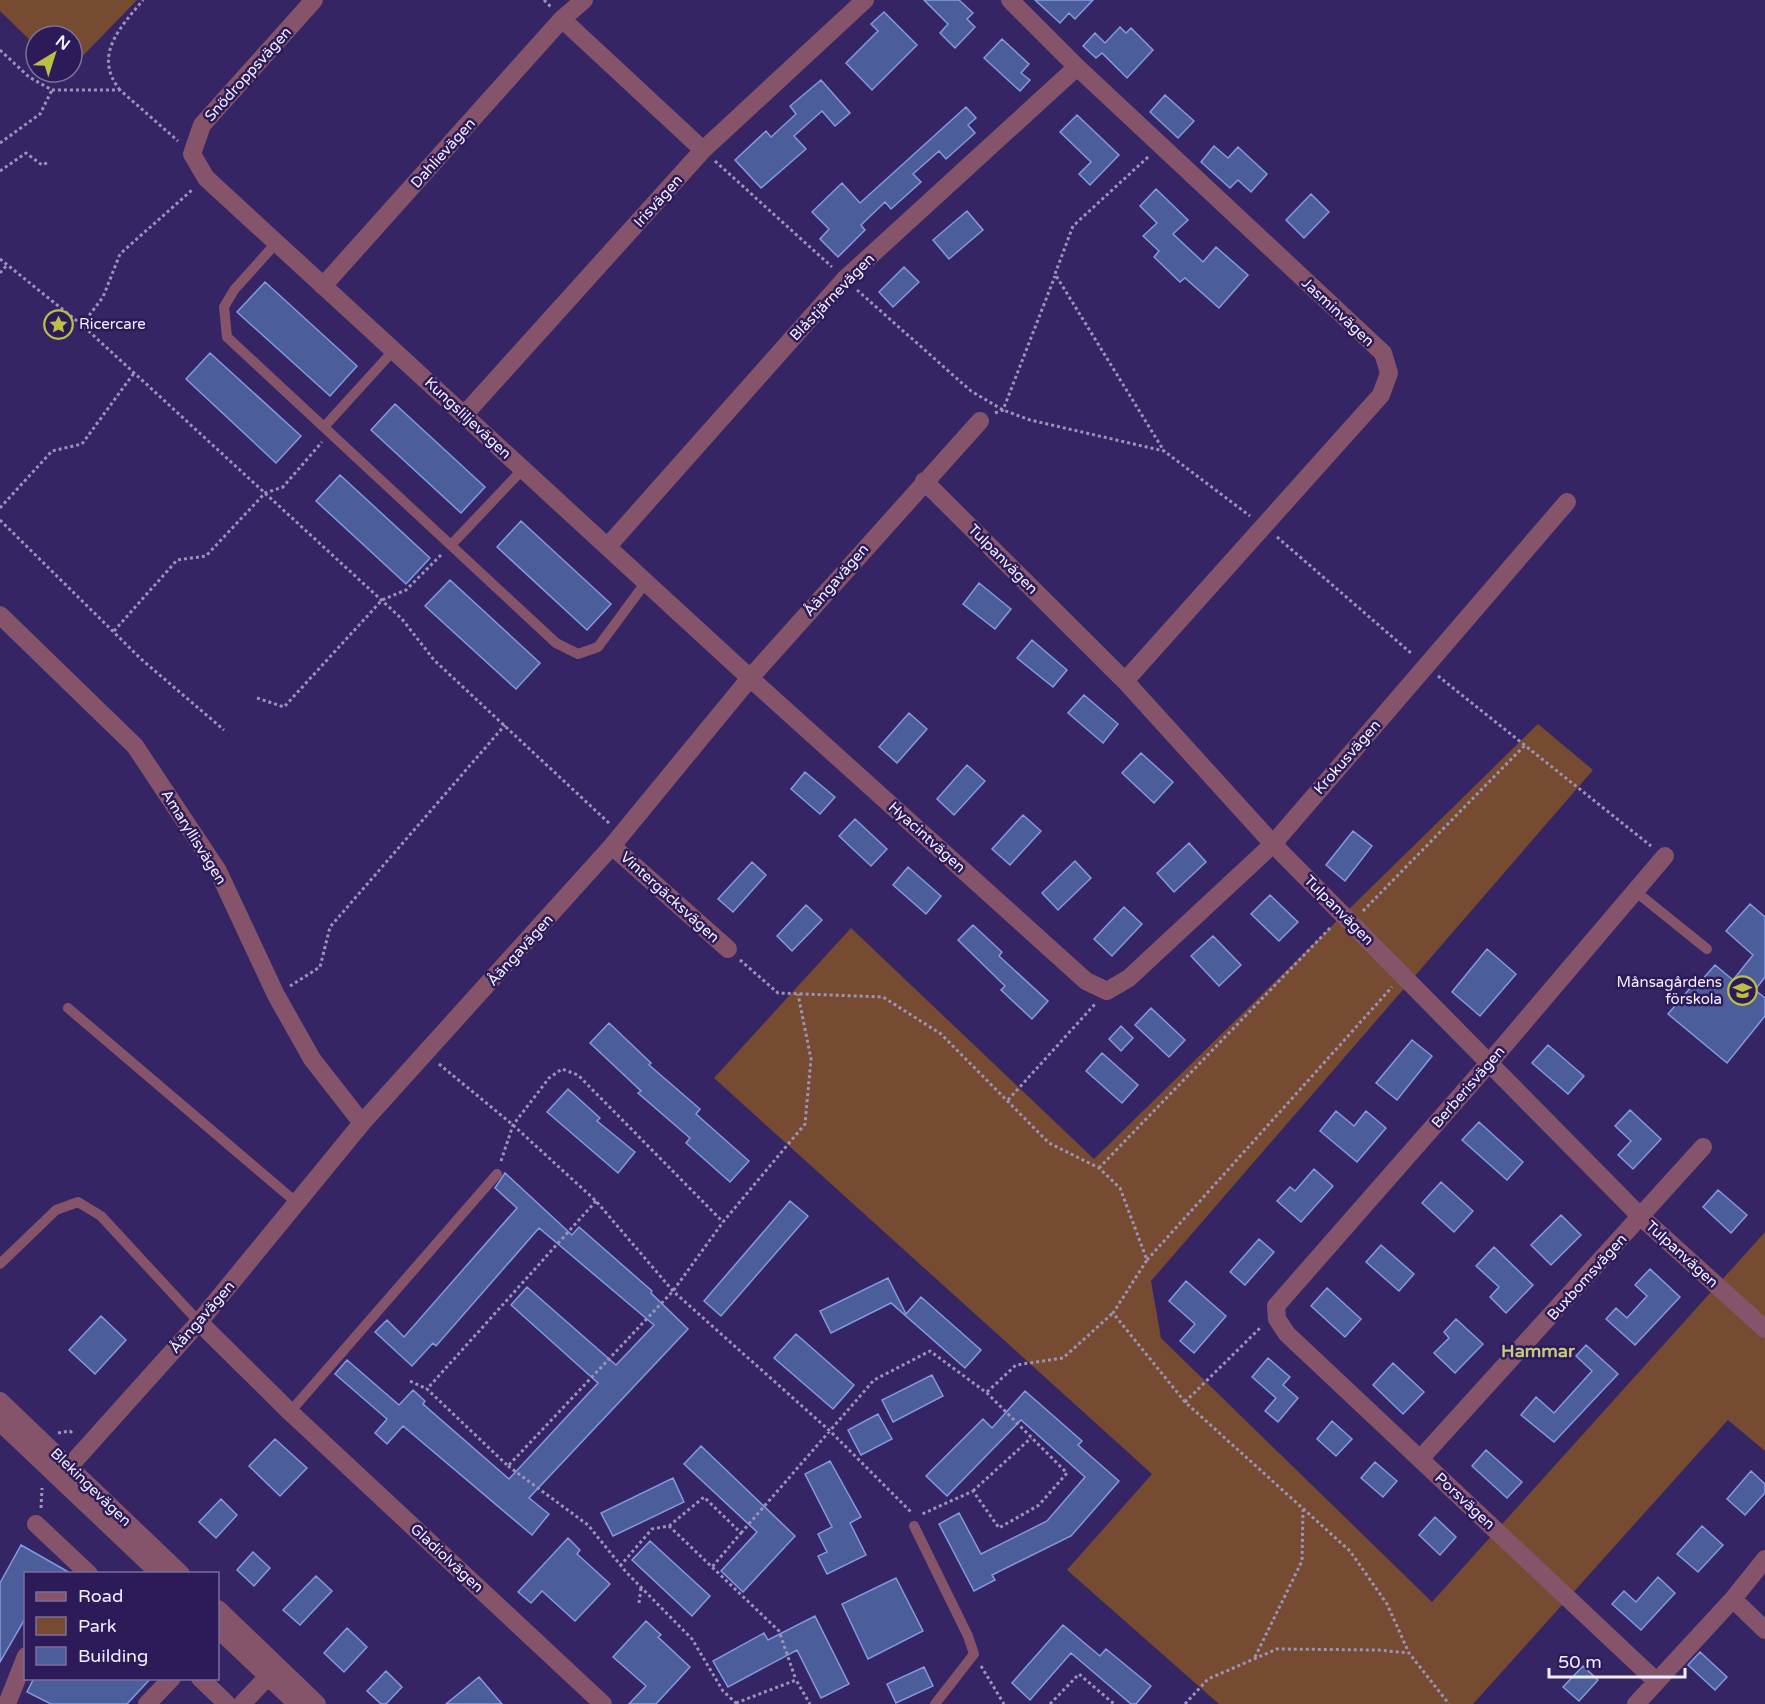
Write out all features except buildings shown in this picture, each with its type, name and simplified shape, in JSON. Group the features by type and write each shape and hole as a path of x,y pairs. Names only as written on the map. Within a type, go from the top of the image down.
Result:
{"street":[{"name":"Snödroppsvägen","path":"192,154 202,125 314,0"},
{"name":"Dahlievägen","path":"323,286 562,19 584,0"},
{"name":"Irisvägen","path":"464,415 703,150 865,0"},
{"name":"Jasminvägen","path":"1010,0 1160,146 1383,354 1389,373 1381,395 1125,681"},
{"path":"562,19 703,150"},
{"name":"Blåstjärnevägen","path":"608,546 845,279 1077,67"},
{"name":"Kungsliljevägen","path":"192,154 206,178 750,678"},
{"name":"Åängavägen","path":"57,1476 199,1322 362,1123 427,1054 617,841 750,678 980,420"},
{"name":"Tulpanvägen","path":"924,481 1125,681 1273,844 1641,1217 1765,1329"},
{"name":"Krokusvägen","path":"1107,991 1129,978 1273,844 1567,502"},
{"name":"Amaryllisvägen","path":"0,615 135,746 218,871 276,995 312,1059 362,1123"},
{"name":"Hyacintvägen","path":"750,678 1086,981 1107,991"},
{"name":"Vintergäcksvägen","path":"617,841 728,949"},
{"name":"Berberisvägen","path":"1277,1319 1276,1306 1490,1062 1665,856"},
{"name":"Buxbomsvägen","path":"1421,1458 1703,1147"},
{"name":"Porsvägen","path":"1277,1319 1287,1334 1656,1681"},
{"name":"Gladiolvägen","path":"199,1322 290,1412 603,1704"},
{"name":"Blekingevägen","path":"0,1401 57,1476 178,1572"},
{"name":"Blekingevägen","path":"0,1422 158,1572"},
{"path":"36,1524 80,1570"},
{"path":"1636,1704 1733,1599 1765,1559"},
{"path":"1733,1599 1765,1630"},
{"path":"219,1610 273,1671 297,1704"},
{"path":"219,1630 317,1704"},
{"path":"7,1704 24,1661"},
{"path":"242,1704 273,1671"},
{"path":"147,1704 170,1680"},
{"path":"202,1680 226,1704"}],"lane":[{"path":"277,243 234,290 224,307 227,337 556,643 578,654 598,647 646,582"},
{"path":"327,429 394,350"},
{"path":"451,545 523,469"},
{"path":"1635,891 1707,949"},
{"path":"68,1008 297,1203"},
{"path":"290,1412 497,1174"},
{"path":"0,1264 56,1210 78,1202 101,1216 199,1322"},
{"path":"914,1526 968,1636 974,1654 935,1704"}],"path":[{"path":"143,0 119,29 107,56 113,81 120,90 192,154"},
{"path":"0,50 29,77 51,90 120,90"},
{"path":"0,143 40,114 51,90"},
{"path":"1003,410 1073,226 1160,146"},
{"path":"703,150 971,392 1003,410 1030,420 1164,451"},
{"path":"0,171 26,153 42,165 49,162"},
{"path":"82,325 103,297 120,254 206,178"},
{"path":"0,259 82,325 382,600 402,619 434,660 505,725 617,841"},
{"path":"0,273 8,265"},
{"path":"1055,274 1164,451 1263,526 1425,666 1665,856"},
{"path":"0,508 52,451 82,444 134,373"},
{"path":"114,631 177,560 206,556 265,493 283,487 327,429"},
{"path":"0,520 141,659 224,730"},
{"path":"257,698 284,707 382,600 406,590 451,545"},
{"path":"276,995 320,967 330,927 505,725"},
{"path":"1099,1168 1347,919 1525,745"},
{"path":"728,949 778,993 883,997 940,1034 1049,1143 1099,1168 1120,1188 1147,1260"},
{"path":"987,1393 1016,1365 1063,1358 1113,1313 1147,1260 1403,974"},
{"path":"1008,1100 1107,991"},
{"path":"508,1466 673,1292 723,1222 806,1124 811,1059 798,994"},
{"path":"427,1054 513,1125 596,1201 673,1292 831,1432 916,1516 972,1491 1031,1437"},
{"path":"497,1174 513,1125 549,1078 562,1069 578,1075 723,1222"},
{"path":"427,1389 596,1201"},
{"path":"1113,1313 1185,1402 1350,1551 1387,1604 1409,1653 1449,1704"},
{"path":"1185,1402 1258,1329 1277,1319"},
{"path":"712,1567 874,1380 930,1351 987,1393 1066,1473 1039,1504 999,1528 972,1491"},
{"path":"410,1381 427,1389 508,1466 588,1525 620,1566 692,1639 723,1691 736,1704 796,1680"},
{"path":"36,1524 57,1476"},
{"path":"620,1566 652,1529 669,1526 704,1497 741,1533"},
{"path":"1254,1659 1302,1561 1303,1509"},
{"path":"669,1526 779,1631 796,1680 810,1704"},
{"path":"639,1603 641,1588"},
{"path":"1185,1704 1208,1679 1277,1649 1378,1650 1409,1653"},
{"path":"974,1654 1004,1704"},
{"path":"1050,1704 1079,1674 1114,1704"}],"green space":[{"path":"0,0 137,0 84,55 84,24 24,24 24,34 0,11"},
{"path":"1538,724 1593,770 1151,1281 1161,1338 1432,1602 1765,1232 1765,1451 1728,1420 1473,1704 1219,1704 1067,1570 1152,1474 714,1078 851,928 1094,1159"}],"place":[{"name":"Ricercare","path":"58,324"},
{"name":"Månsagårdens förskola","path":"1743,991"}],"district":[{"name":"Hammar","path":"1538,1351"}]}
